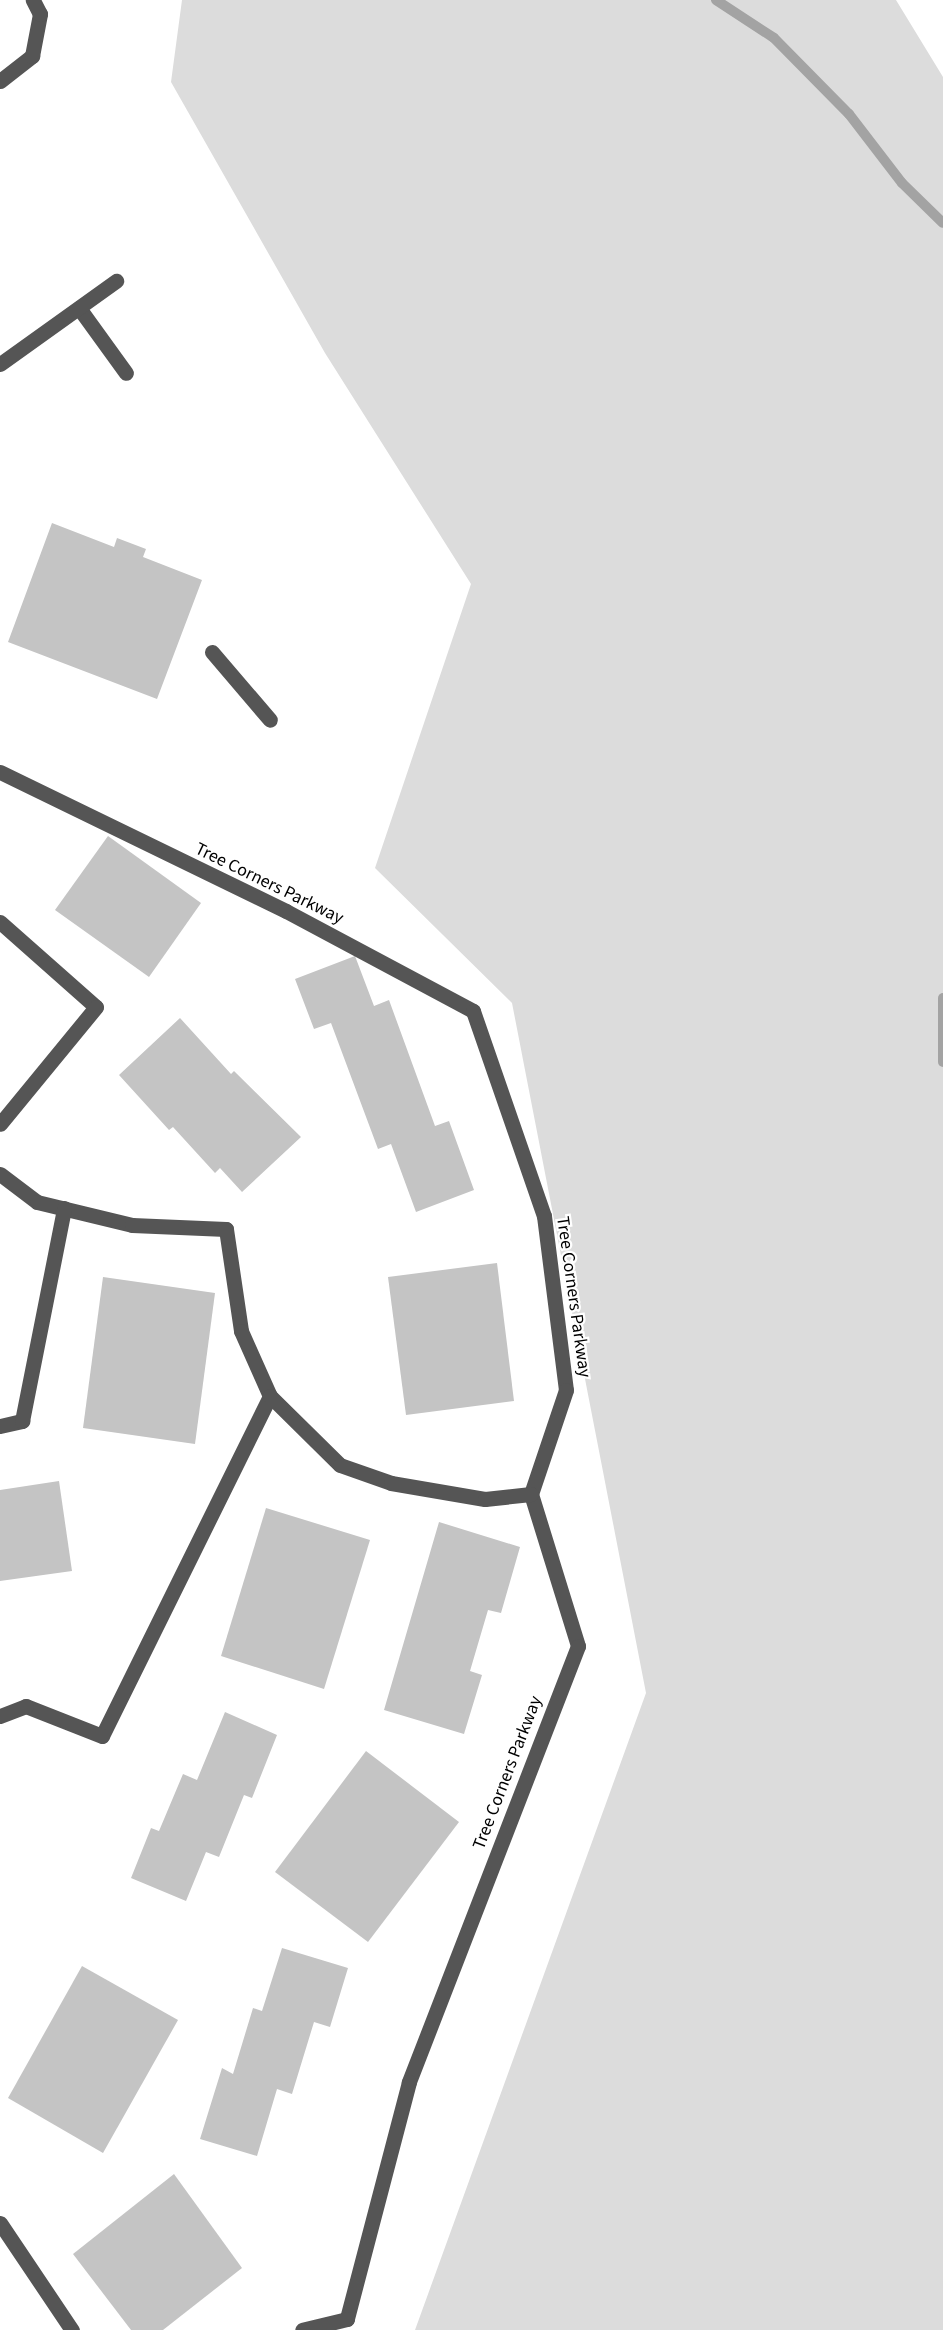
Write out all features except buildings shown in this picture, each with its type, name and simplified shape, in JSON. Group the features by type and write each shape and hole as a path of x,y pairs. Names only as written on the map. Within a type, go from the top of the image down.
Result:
{"street":[{"path":"0,81 32,56 40,14 33,0"},
{"path":"0,364 116,281"},
{"path":"79,308 126,373"},
{"path":"212,652 270,720"},
{"name":"Tree Corners Parkway","path":"0,772 286,911 473,1011 544,1216 566,1390 531,1494 578,1646 409,2082 347,2319 302,2330"},
{"path":"0,922 96,1007 0,1124"},
{"path":"0,1174 38,1202 132,1225 226,1229 241,1331 270,1396 340,1465 391,1484 485,1498 531,1494"},
{"path":"0,1426 22,1421 64,1208"},
{"path":"0,1716 26,1706 102,1736 270,1396"},
{"path":"0,2223 72,2330"}],"shaded area":[{"path":"182,0 896,0 943,77 943,2330 415,2330 646,1693 512,1003 375,868 471,584 325,353 171,82"}],"waterway":[{"path":"716,0 774,38 849,114 902,183 943,223"},
{"path":"943,998 943,1062"}]}
